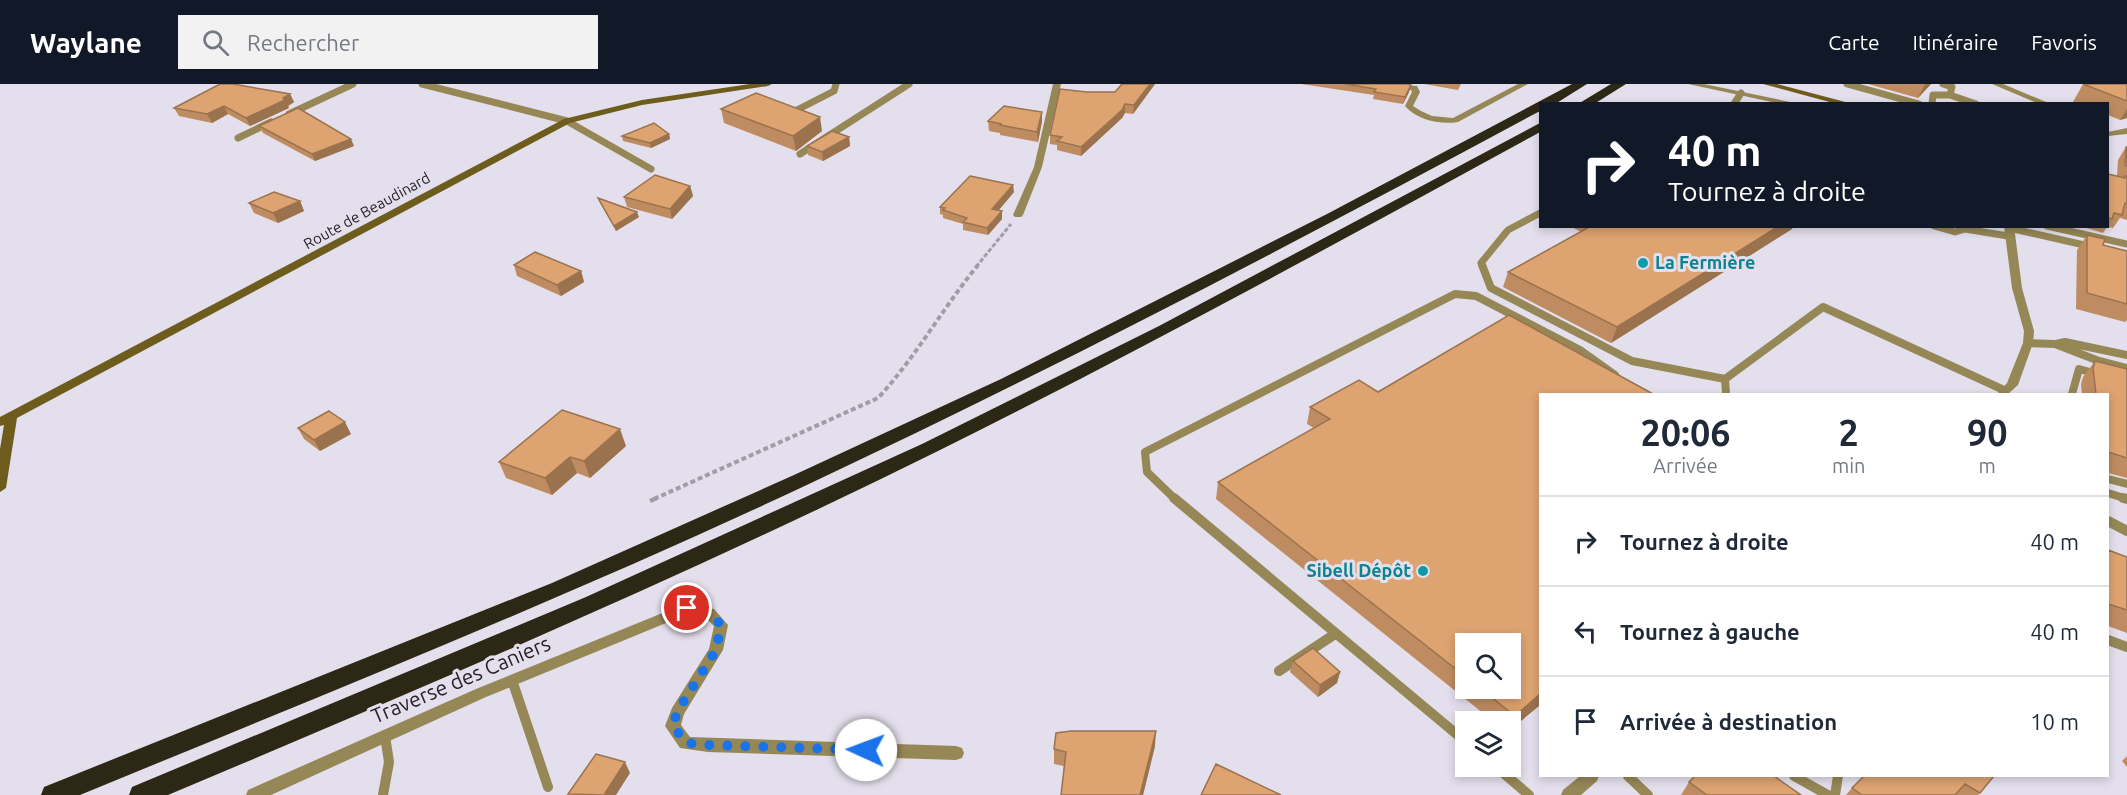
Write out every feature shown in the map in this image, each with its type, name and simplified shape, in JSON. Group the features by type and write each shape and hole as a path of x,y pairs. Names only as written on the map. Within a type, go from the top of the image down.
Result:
{"highway":[{"path":"1549,102 1581,84"},
{"path":"1588,102 1620,84"},
{"path":"53,795 559,588 801,480 1018,378 1343,211 1539,107"},
{"path":"141,795 582,608 856,481 1046,390 1539,128"}],"street":[{"name":"Route de Beaudinard","path":"6,420 567,121 604,109 645,101 768,84"},
{"path":"1018,215 1038,167 1057,84"},
{"path":"1396,84 1414,88 1416,92 1410,109 1448,121 1455,120 1524,84"},
{"path":"1692,84 1786,102"},
{"path":"1767,84 1841,102"},
{"path":"1996,84 2042,102"},
{"path":"2004,393 2012,385 2028,343 2028,331 2008,230"},
{"path":"0,488 6,420"},
{"name":"Traverse des Caniers","path":"254,795 512,680 687,608 710,613 721,625 716,650 677,712 673,726 686,743 956,753"},
{"path":"1569,795 1589,777"}],"lane":[{"path":"238,138 353,84"},
{"path":"422,84 567,121 651,169"},
{"path":"791,113 834,91 836,84"},
{"path":"800,154 909,84"},
{"path":"1847,84 1912,102"},
{"path":"1943,84 1952,87 1950,95"},
{"path":"1735,102 1741,93"},
{"path":"1932,102 1933,95 1950,95 1970,102"},
{"path":"1539,214 1508,230 1481,263 1491,288 1632,361 1725,380 1823,307 2004,393"},
{"path":"1941,228 1955,232 1965,228 2008,230 2104,250"},
{"path":"2052,228 2127,244"},
{"path":"1455,733 1161,488 1147,472 1145,452 1455,294 1476,296 1580,350 1622,379"},
{"path":"2028,343 2066,342 2127,355"},
{"path":"2055,344 2099,361 2127,368"},
{"path":"2072,393 2079,369 2108,377"},
{"path":"1725,380 1726,393"},
{"path":"2109,479 2127,484"},
{"path":"2109,494 2127,499"},
{"path":"2109,522 2127,531"},
{"path":"1279,671 1335,634"},
{"path":"2109,640 2127,647"},
{"path":"512,680 548,787"},
{"path":"382,795 389,762 385,736"},
{"path":"1508,777 1529,795"},
{"path":"1629,777 1648,795"},
{"path":"1796,777 1828,795"},
{"path":"1835,795 1838,777"}],"path":[{"path":"650,501 878,398 904,369 953,296 1018,215"}],"building":[{"path":"220,84 233,84 290,94 283,98 285,100 246,118 224,106 207,114 174,108"},
{"path":"1122,84 1150,84 1134,105 1125,104 1122,110 1081,147 1057,141 1062,137 1050,135 1060,89 1115,92"},
{"path":"1345,84 1407,84 1411,85 1405,97"},
{"path":"2083,84 2127,84 2127,101"},
{"path":"756,93 820,117 793,136 721,109"},
{"path":"1004,106 1042,112 1037,132 988,121"},
{"path":"298,108 351,139 312,154 259,126"},
{"path":"654,123 669,134 650,143 622,136"},
{"path":"832,131 849,137 822,152 807,146"},
{"path":"2127,147 2127,166 2125,165"},
{"path":"2109,174 2125,178 2127,176 2127,204 2125,203 2122,215 2114,213 2112,219 2109,218"},
{"path":"655,175 690,186 670,209 624,197"},
{"path":"970,176 1013,185 992,209 1002,211 987,228 963,222 967,218 940,207"},
{"path":"274,192 300,201 273,213 249,203"},
{"path":"598,198 637,212 614,226"},
{"name":"La Fermière","path":"1587,228 1776,228 1617,327 1508,272"},
{"path":"2087,235 2105,239 2103,245 2127,251 2127,304 2087,293"},
{"path":"535,252 581,271 557,285 514,265"},
{"name":"Sibell Dépôt","path":"1509,315 1651,393 1539,393 1539,695 1521,711 1509,711 1494,699 1521,699 1521,633 1455,633 1455,668 1218,482 1330,419 1310,407 1359,380 1378,392"},
{"path":"2095,361 2127,369 2127,458 2109,452 2109,393 2096,393 2093,368"},
{"path":"562,410 620,429 584,461 570,457 545,478 499,462"},
{"path":"329,411 345,422 314,440 298,428"},
{"path":"2109,550 2127,557 2127,610 2109,604"},
{"path":"1313,648 1340,672 1320,685 1293,661"},
{"path":"1156,731 1140,795 1061,795 1066,752 1054,749 1056,733"},
{"path":"596,754 625,762 604,795 568,794"},
{"path":"1216,764 1281,795 1201,795"},
{"path":"1694,777 1775,777 1801,795 1707,795 1689,782"},
{"path":"1863,777 1993,777 1980,793 1965,784 1955,795 1862,795 1852,788"}],"place":[{"name":"La Fermière","path":"1643,263"},
{"name":"Sibell Dépôt","path":"1423,571"}],"route":[{"path":"687,608 710,613 721,625 716,650 677,712 673,726 686,743 866,750"}]}
